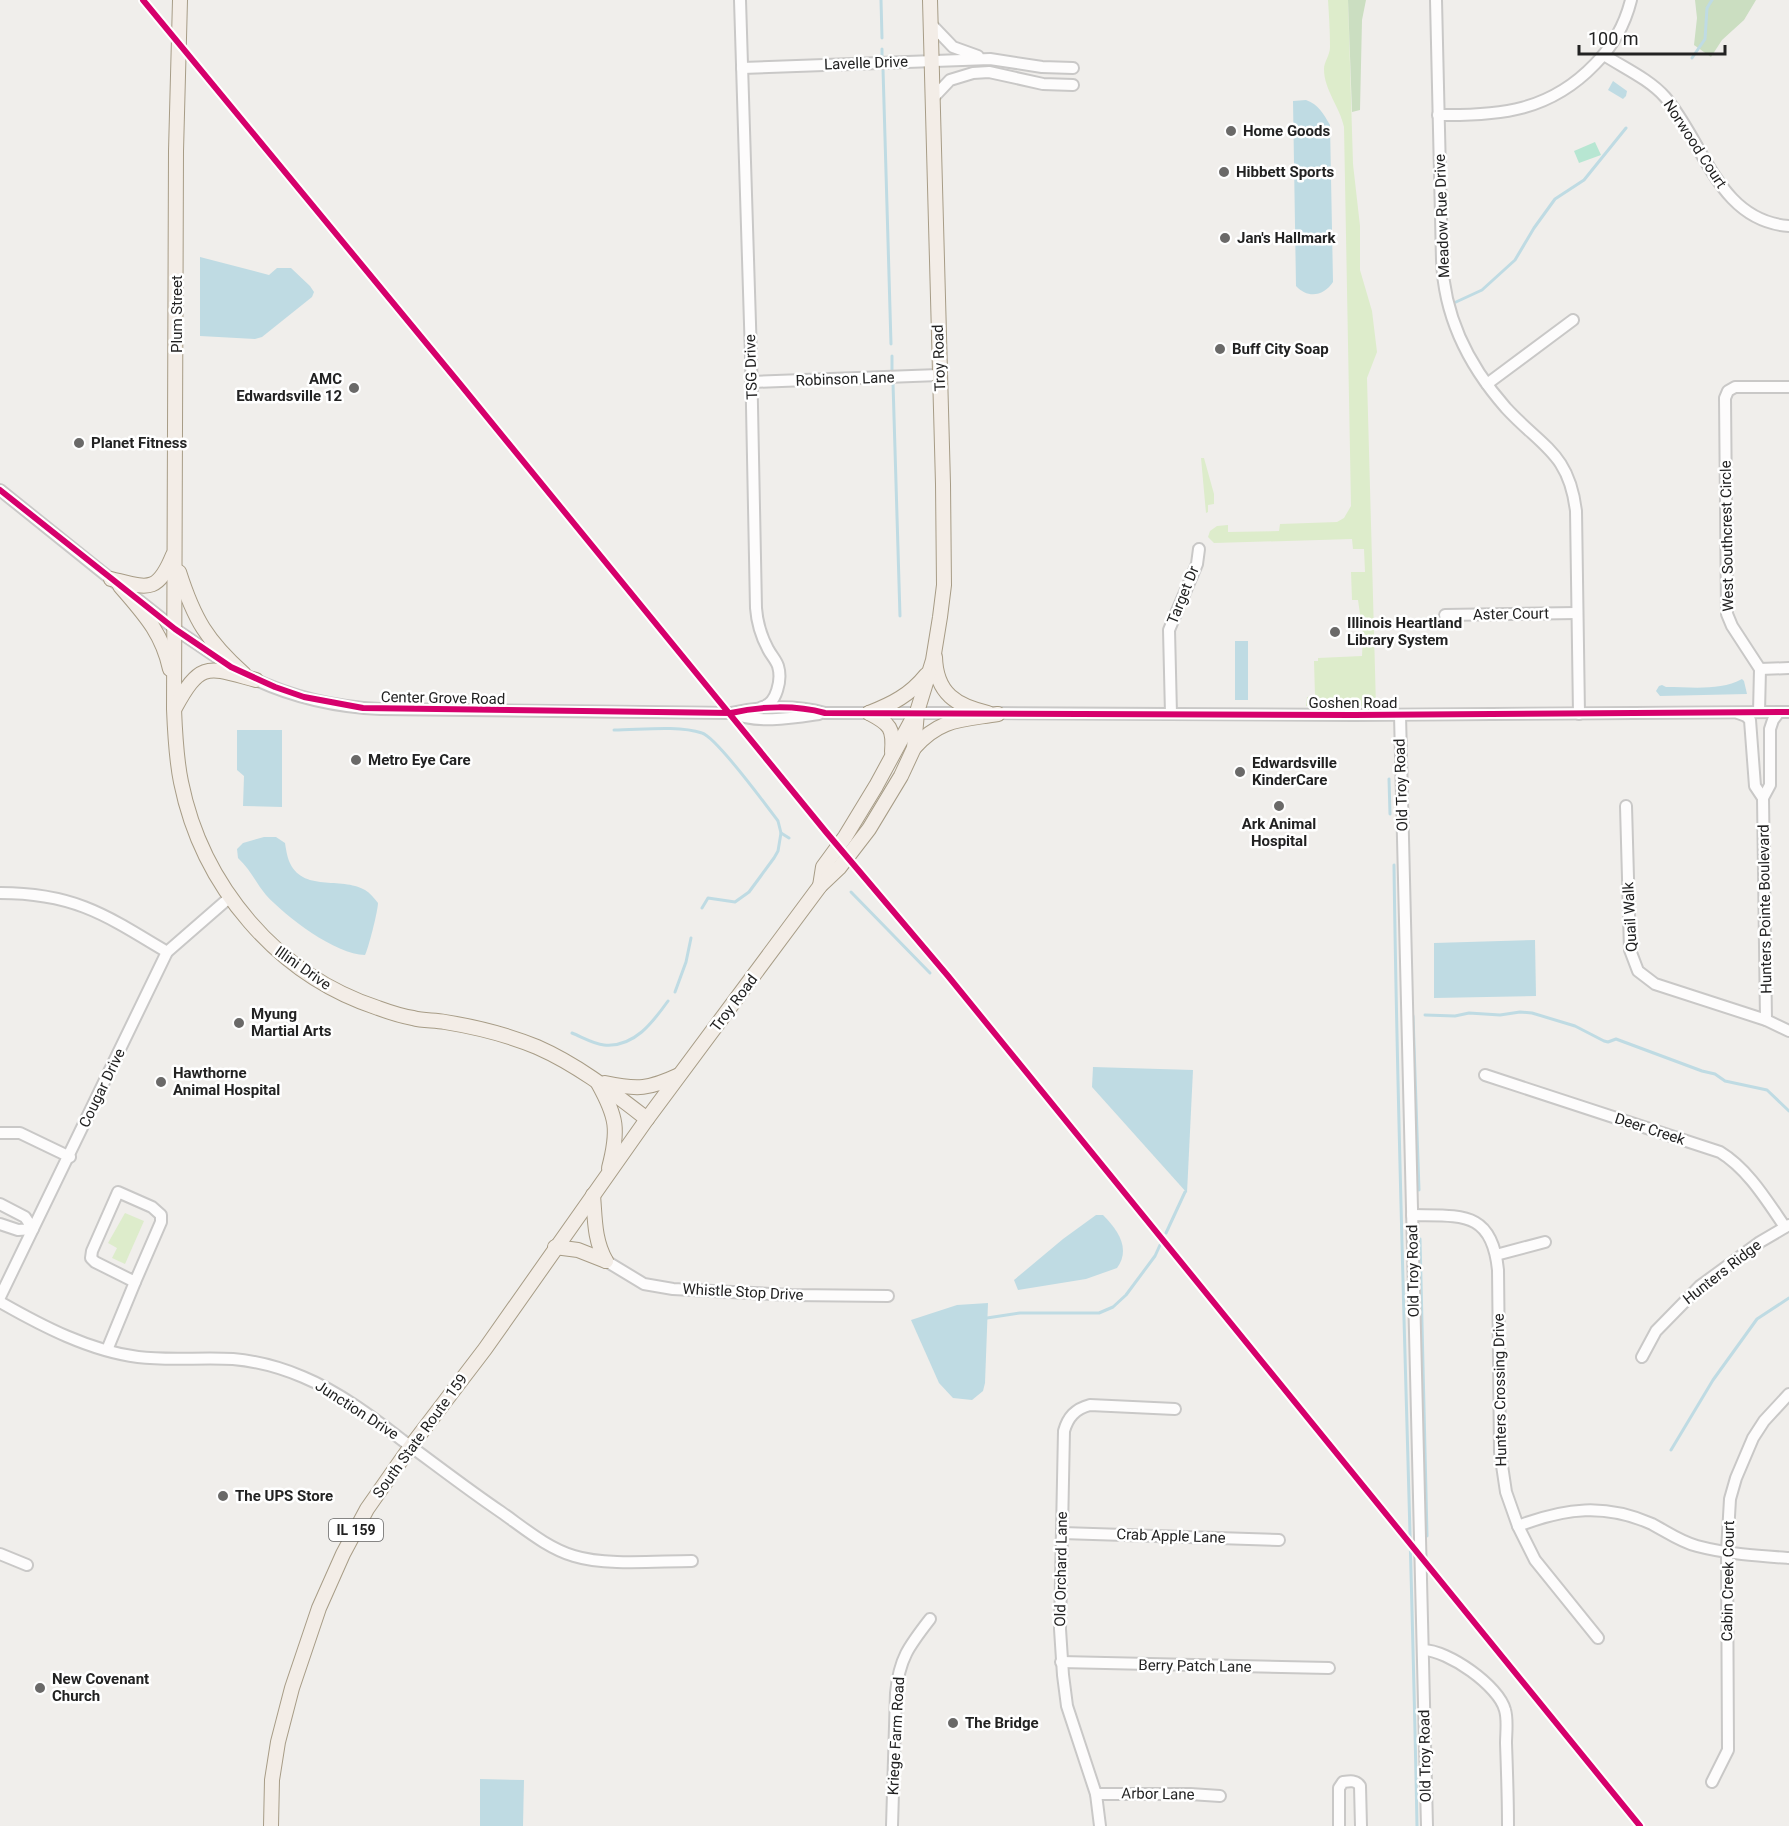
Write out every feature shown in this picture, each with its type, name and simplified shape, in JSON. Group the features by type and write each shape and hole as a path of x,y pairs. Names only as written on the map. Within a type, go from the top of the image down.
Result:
{"main road":[{"name":"Troy Road","path":"820,886 823,867 845,837 917,712 935,653 944,585 930,0"},
{"name":"Plum Street","path":"175,629 176,151 181,1"},
{"path":"115,582 137,585 155,584 175,555"},
{"path":"175,555 194,614 204,632 216,648 250,676"},
{"path":"115,582 157,630 164,645 173,681 174,710"},
{"name":"Illini Drive","path":"175,629 174,710 181,784 195,829 211,865 229,898 266,941 311,977 344,995 414,1019 474,1027 512,1038 557,1057 597,1082 647,1119"},
{"path":"935,653 935,664 940,682 951,699 965,707 994,713"},
{"path":"868,713 906,695 931,668"},
{"path":"174,710 188,684 201,673 219,670 250,676"},
{"name":"Troy Road","path":"647,1119 820,886 839,868 869,829 901,776 914,748 917,712"},
{"path":"868,713 884,721 892,731 891,759"},
{"path":"914,748 930,731 941,725 994,713"},
{"path":"597,1082 649,1087 681,1074"},
{"path":"597,1082 612,1110 615,1122 613,1152 607,1175"},
{"name":"South State Route 159","path":"271,1826 272,1780 278,1742 292,1688 313,1622 343,1554 367,1509 411,1446 484,1349 647,1119"},
{"path":"593,1195 596,1235 606,1261"},
{"name":"Whistle Stop Drive","path":"555,1247 578,1250 606,1261"},
{"path":"272,1807 283,1826"}],"street":[{"name":"TSG Drive","path":"740,0 757,623 779,674 774,699 766,706 747,709"},
{"name":"Meadow Rue Drive","path":"1436,0 1442,271 1445,292 1456,332 1474,365 1507,409 1558,458 1569,478 1576,511 1579,714"},
{"path":"1438,115 1498,113 1540,103 1571,86 1604,55 1622,26 1631,0"},
{"name":"Lavelle Drive","path":"930,23 952,47 990,59 1042,68 1073,68"},
{"name":"Norwood Court","path":"1604,55 1651,84 1663,95 1677,112 1720,185 1730,197 1755,216 1789,225"},
{"name":"Lavelle Drive","path":"742,68 990,59"},
{"path":"932,99 950,80 973,73 989,72 1043,84 1073,85"},
{"path":"1487,384 1572,320"},
{"name":"Robinson Lane","path":"752,382 939,375"},
{"name":"West Southcrest Circle","path":"1760,669 1732,626 1727,614 1725,398 1726,392 1731,389 1789,387"},
{"name":"Center Grove Road","path":"0,490 205,651 250,676 304,697 363,708 731,712 747,709 808,708 825,713"},
{"name":"Target Dr","path":"1171,714 1169,630 1197,564 1199,549"},
{"name":"Aster Court","path":"1445,615 1577,613"},
{"path":"1759,712 1760,669 1789,668"},
{"name":"Center Grove Road","path":"731,712 740,717 774,718 825,713 917,712"},
{"name":"Goshen Road","path":"917,712 1400,715 1784,712"},
{"name":"Hunters Pointe Boulevard","path":"1766,1020 1763,798 1770,785 1770,729 1773,720 1784,712"},
{"name":"Hunters Pointe Boulevard","path":"1737,713 1750,720 1755,786 1763,798"},
{"name":"Old Troy Road","path":"1400,715 1427,1826"},
{"name":"Quail Walk","path":"1626,806 1630,950 1638,971 1645,978 1666,989 1766,1020 1789,1031"},
{"path":"0,893 44,895 79,904 107,916 167,951"},
{"name":"Cougar Drive","path":"0,1297 70,1157 167,951 229,898"},
{"name":"Deer Creek","path":"1485,1075 1720,1152 1750,1180 1787,1226"},
{"path":"0,1133 20,1133 70,1157"},
{"path":"107,1350 161,1222 161,1215 152,1207 118,1192 91,1258 135,1282"},
{"path":"0,1204 25,1216 33,1229 18,1230 0,1224"},
{"name":"Hunters Crossing Drive","path":"1412,1215 1461,1216 1471,1220 1487,1232 1496,1255 1500,1452 1506,1492 1518,1526 1543,1572 1598,1638"},
{"name":"Hunters Ridge","path":"1642,1357 1656,1331 1700,1286 1760,1242 1787,1226"},
{"path":"1496,1255 1545,1242"},
{"name":"Whistle Stop Drive","path":"606,1261 644,1284 673,1289 790,1295 888,1296"},
{"name":"Junction Drive","path":"0,1302 41,1324 107,1350 136,1357 163,1359 236,1359 275,1367 325,1387 370,1416 464,1486 557,1549 576,1557 609,1561 692,1561"},
{"name":"Cabin Creek Court","path":"1712,1782 1728,1750 1727,1551 1730,1499 1743,1459 1764,1422 1789,1394"},
{"name":"Old Orchard Lane","path":"1100,1826 1096,1794 1067,1706 1061,1662 1064,1431 1072,1415 1078,1409 1090,1405 1175,1409"},
{"path":"1518,1526 1561,1512 1598,1510 1635,1517 1698,1547 1789,1558"},
{"name":"Crab Apple Lane","path":"1062,1533 1279,1540"},
{"path":"0,1554 27,1565"},
{"name":"Kriege Farm Road","path":"892,1826 898,1672 905,1655 930,1619"},
{"path":"1423,1650 1434,1650 1464,1665 1491,1689 1505,1710 1508,1826"},
{"name":"Berry Patch Lane","path":"1061,1662 1329,1668"},
{"path":"1340,1826 1340,1785 1354,1781 1360,1786 1361,1826"},
{"name":"Arbor Lane","path":"1096,1794 1220,1796"}],"green space":[{"path":"1328,0 1348,0 1353,164 1360,226 1360,270 1372,311 1377,352 1367,378 1376,706 1306,706 1307,697 1315,696 1314,661 1318,661 1318,658 1362,656 1363,635 1358,600 1352,600 1351,572 1365,572 1364,549 1353,549 1352,539 1214,543 1208,537 1210,531 1217,526 1228,525 1228,532 1279,531 1280,524 1337,522 1344,518 1351,506 1344,127 1325,77 1324,66 1330,47"},
{"path":"1348,0 1366,0 1362,20 1360,110 1352,112"},
{"path":"1695,0 1756,0 1744,20 1722,40 1711,57 1694,45 1697,18"},
{"path":"1595,142 1601,155 1579,163 1574,151"},
{"path":"1201,458 1204,458 1214,494 1214,504 1208,505 1206,513"},
{"path":"125,1213 144,1221 125,1264 112,1258 117,1248 108,1243"}],"water":[{"path":"1613,81 1627,91 1623,99 1608,90"},
{"path":"1306,100 1323,113 1330,125 1333,282 1321,293 1316,294 1306,293 1296,286 1293,101"},
{"path":"200,257 269,275 277,268 291,268 314,292 312,297 262,337 255,339 200,336"},
{"path":"1235,641 1248,641 1248,700 1235,700"},
{"path":"1742,679 1747,694 1660,696 1656,691 1662,685 1666,687 1715,687"},
{"path":"237,730 282,730 282,807 243,806 244,776 237,770"},
{"path":"264,837 276,837 285,843 289,861 295,871 303,877 312,881 355,886 365,890 373,897 378,907 365,955 340,949 326,942 285,913 266,895 238,858 237,849 243,843"},
{"path":"1535,940 1536,996 1434,998 1434,943"},
{"path":"1093,1067 1193,1070 1187,1193 1092,1087"},
{"path":"1096,1215 1103,1215 1121,1240 1123,1254 1117,1268 1086,1279 1018,1290 1014,1280"},
{"path":"988,1303 983,1391 972,1400 953,1398 939,1383 911,1320 957,1305"},
{"path":"480,1779 524,1780 523,1826 480,1826"}],"waterway":[{"path":"881,0 882,38"},
{"path":"1692,58 1705,39 1707,8 1712,0"},
{"path":"882,49 882,56"},
{"path":"883,69 891,344"},
{"path":"1456,302 1482,290 1515,260 1555,199 1584,180 1626,128"},
{"path":"892,356 892,371"},
{"path":"893,383 900,616"},
{"path":"614,730 670,729 702,733 709,737 741,772 778,821 781,833 789,838"},
{"path":"1389,779 1390,814"},
{"path":"702,908 708,898 735,902 749,892 778,851 781,833"},
{"path":"1394,865 1417,1826"},
{"path":"851,892 930,973"},
{"path":"675,992 686,962 691,938"},
{"path":"572,1033 604,1045 625,1042 642,1032 668,1001"},
{"path":"1425,1015 1532,1013 1575,1026 1604,1041 1616,1039 1715,1074 1725,1081 1767,1090 1789,1111"},
{"path":"1413,1016 1419,1190"},
{"path":"1166,1233 1185,1192"},
{"path":"1420,1239 1427,1536"},
{"path":"987,1318 1020,1313 1099,1313 1113,1307 1126,1295 1155,1256 1160,1245"},
{"path":"1671,1450 1713,1380 1757,1319 1789,1298"}],"cycle path":[{"path":"143,0 826,832 948,976 1640,1826"},
{"path":"0,490 175,629 231,667 304,697 363,708 731,713 778,707 825,713 1354,715 1789,712"}],"place":[{"name":"Home Goods","path":"1231,131"},
{"name":"Hibbett Sports","path":"1224,172"},
{"name":"Jan's Hallmark","path":"1225,238"},
{"name":"Buff City Soap","path":"1220,349"},
{"name":"AMC Edwardsville 12","path":"354,388"},
{"name":"Planet Fitness","path":"79,443"},
{"name":"Illinois Heartland Library System","path":"1335,632"},
{"name":"Metro Eye Care","path":"356,760"},
{"name":"Edwardsville KinderCare","path":"1240,772"},
{"name":"Ark Animal Hospital","path":"1279,806"},
{"name":"Myung Martial Arts","path":"239,1023"},
{"name":"Hawthorne Animal Hospital","path":"161,1082"},
{"name":"The UPS Store","path":"223,1496"},
{"name":"New Covenant Church","path":"40,1688"},
{"name":"The Bridge","path":"953,1723"}]}
